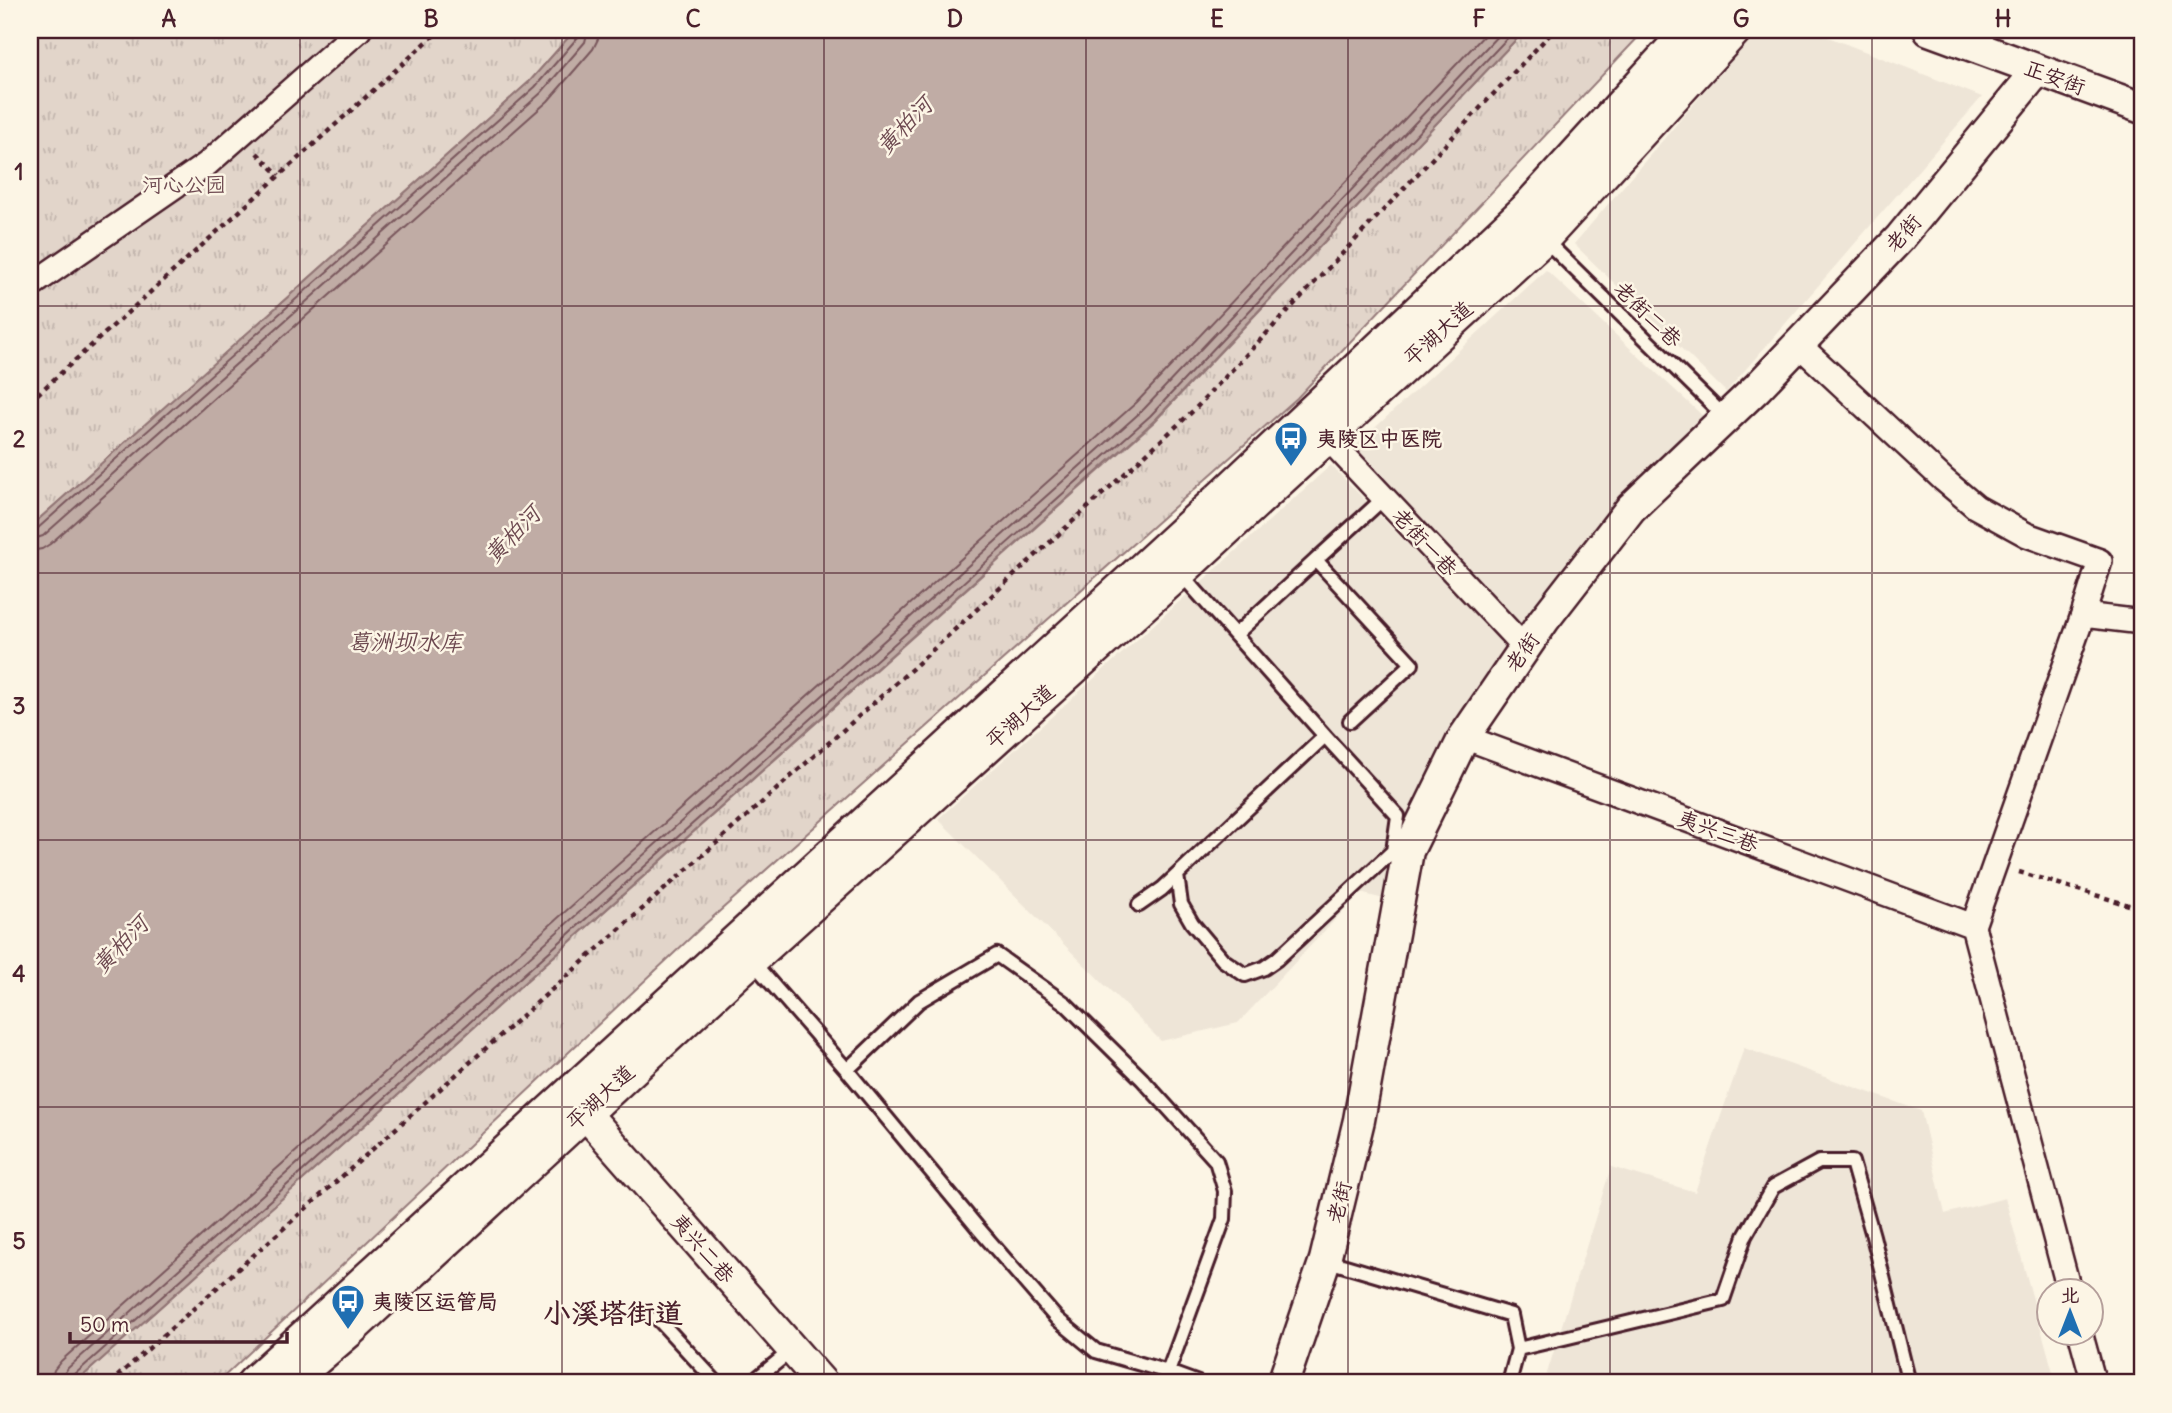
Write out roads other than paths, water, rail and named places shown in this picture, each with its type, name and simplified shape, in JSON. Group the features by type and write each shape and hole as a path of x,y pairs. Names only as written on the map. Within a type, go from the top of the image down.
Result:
{"main road":[{"name":"平湖大道","path":"254,1383 1224,495 1525,211 1690,30"},
{"name":"平湖大道","path":"287,1383 348,1331 750,960 1543,238 1734,30"}],"street":[{"path":"30,286 207,164 359,30"},
{"name":"正安街","path":"1929,30 2142,108"},
{"name":"老街","path":"1283,1383 1325,1259 1359,1120 1408,851 1464,737 1544,620 1631,508 1726,418 1900,238 2037,71"},
{"path":"1798,344 1976,507 2027,535 2100,561 1973,926 2065,1276"},
{"name":"老街一巷","path":"1326,436 1525,648"},
{"path":"2083,615 2142,622"},
{"name":"夷兴三巷","path":"1464,737 1973,926"},
{"name":"夷兴二巷","path":"584,1112 822,1383"},
{"path":"2084,1346 2094,1383"}],"lane":[{"name":"老街二巷","path":"1543,238 1726,418"},
{"path":"1235,635 1384,498"},
{"path":"1316,560 1412,664 1350,721"},
{"path":"1177,875 1181,904 1192,923 1223,960 1245,975 1264,968 1277,959 1393,851 1398,816 1179,572"},
{"path":"1139,905 1162,890 1325,736"},
{"path":"847,1070 919,1001 996,955 1066,1004 1142,1079 1216,1161 1225,1191 1224,1219 1168,1372"},
{"path":"750,960 847,1070 1056,1319 1097,1351 1198,1383"},
{"path":"1518,1349 1723,1300 1745,1236 1773,1187 1819,1162 1852,1162 1909,1383"},
{"path":"1325,1259 1511,1315 1518,1349 1509,1383"},
{"path":"657,1318 717,1383"},
{"path":"751,1383 792,1350"}],"water":[{"name":"葛洲坝水库","path":"575,30 1525,30 1155,420 75,1383 30,1383 30,527 530,81"}],"place":[{"name":"夷陵区中医院","path":"1291,468"},
{"name":"夷陵区运管局","path":"348,1331"}],"district":[{"name":"小溪塔街道","path":"613,1313"}],"water label":[{"name":"黄柏河","path":"904,125"},
{"name":"黄柏河","path":"512,534"},
{"name":"黄柏河","path":"120,944"}],"park label":[{"name":"河心公园","path":"184,184"}]}
